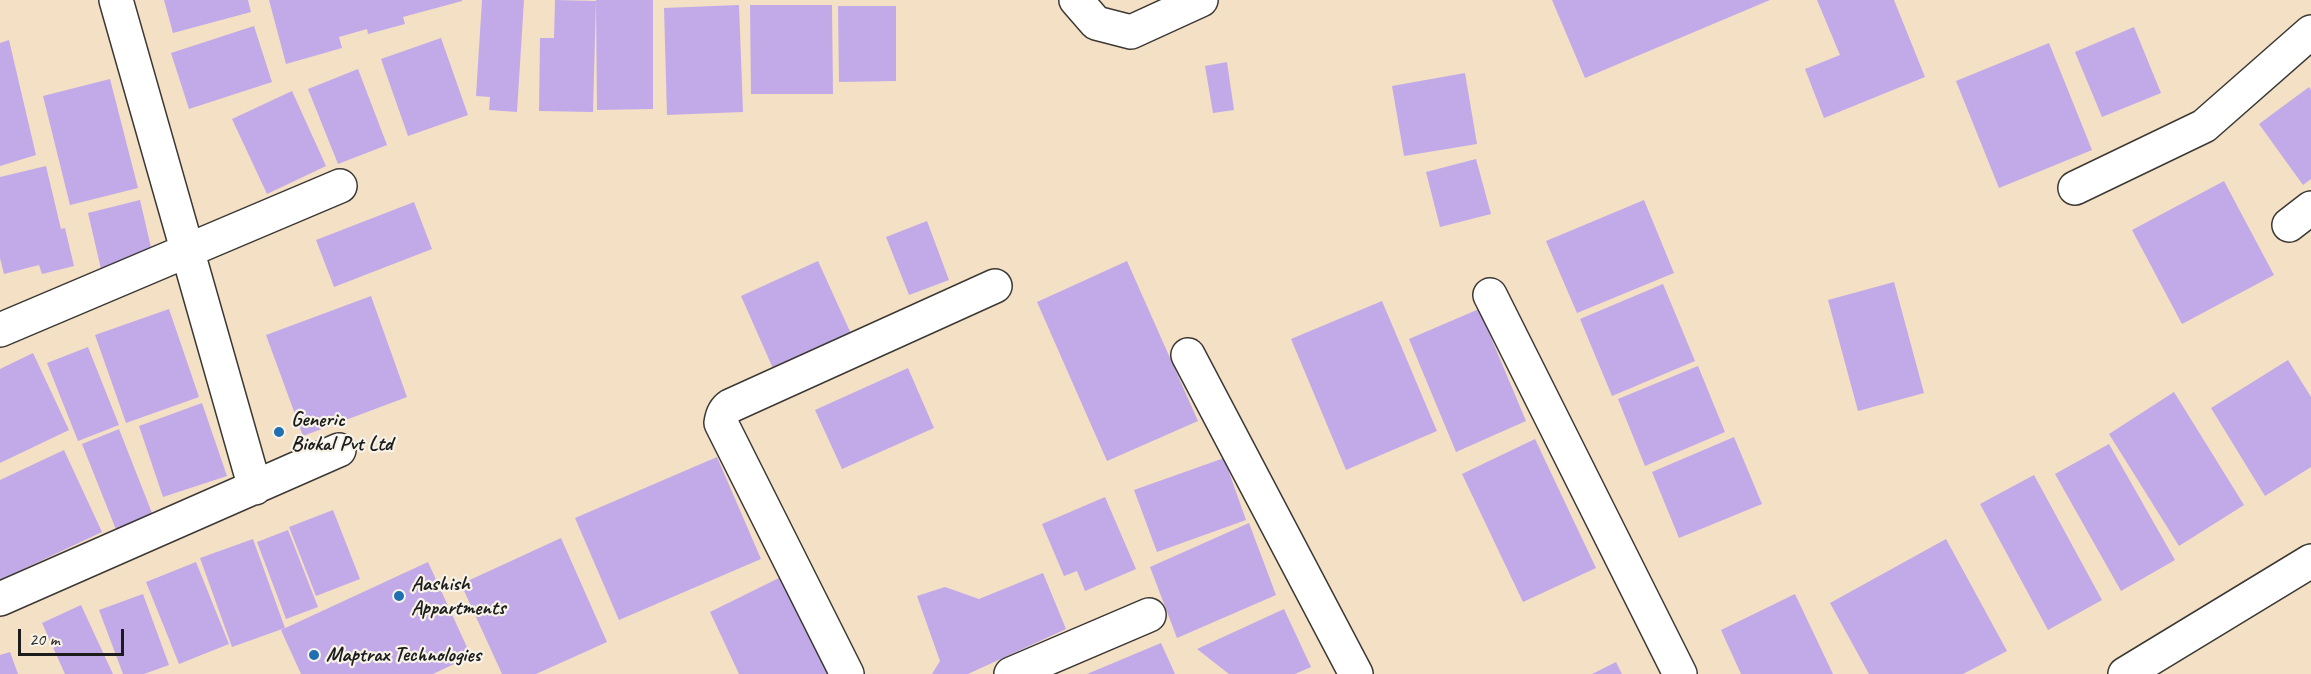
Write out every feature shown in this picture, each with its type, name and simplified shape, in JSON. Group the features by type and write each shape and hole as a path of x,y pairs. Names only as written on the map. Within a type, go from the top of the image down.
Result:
{"street":[{"path":"116,0 255,488"},
{"path":"1076,0 1096,23 1131,32 1201,0"},
{"path":"2075,188 2204,126 2311,32"},
{"path":"0,330 340,186"},
{"path":"847,674 721,423 722,418 730,406 995,286"},
{"path":"1490,294 1680,674"},
{"path":"1188,355 1356,674"},
{"path":"0,599 339,450"},
{"path":"2125,674 2311,561"},
{"path":"1011,674 1149,615"}],"building":[{"path":"164,0 248,0 251,12 173,33"},
{"path":"269,0 462,1 403,17 405,24 368,34 367,29 339,37 342,48 286,64"},
{"path":"482,0 524,0 517,112 489,110 490,97 476,96"},
{"path":"555,0 596,1 593,112 539,111 540,38 554,38"},
{"path":"596,0 653,0 653,109 597,110"},
{"path":"1552,0 1770,0 1585,78"},
{"path":"1817,0 1894,0 1925,77 1824,118 1805,69 1840,55"},
{"path":"739,5 743,112 667,115 664,8"},
{"path":"750,5 832,5 833,94 751,94"},
{"path":"838,6 896,6 896,81 839,82"},
{"path":"254,26 272,82 189,109 171,53"},
{"path":"2134,27 2161,93 2102,117 2075,52"},
{"path":"441,38 468,115 408,136 381,59"},
{"path":"9,40 36,155 0,166 0,43"},
{"path":"2049,43 2092,150 1999,188 1956,81"},
{"path":"1227,62 1234,110 1213,113 1205,66"},
{"path":"358,69 387,145 338,164 308,89"},
{"path":"1465,73 1477,144 1404,156 1392,86"},
{"path":"110,79 138,188 70,205 43,96"},
{"path":"2309,87 2311,90 2311,179 2303,185 2259,124"},
{"path":"292,91 326,166 267,194 232,119"},
{"path":"1476,159 1491,214 1440,227 1426,172"},
{"path":"46,166 61,229 65,228 74,266 42,274 39,265 4,274 0,258 0,177"},
{"path":"2224,181 2274,275 2182,324 2132,230"},
{"path":"140,200 153,256 101,269 88,213"},
{"path":"1644,200 1674,273 1577,313 1546,241"},
{"path":"414,202 432,249 334,287 316,240"},
{"path":"927,221 949,280 909,295 886,237"},
{"path":"818,261 853,338 775,373 741,296"},
{"path":"1127,261 1198,421 1107,461 1037,302"},
{"path":"1894,282 1924,393 1858,411 1828,300"},
{"path":"1663,284 1695,361 1612,396 1580,319"},
{"path":"371,296 407,397 303,436 266,335"},
{"path":"1382,301 1437,431 1346,470 1291,339"},
{"path":"169,309 199,397 126,423 95,335"},
{"path":"1479,309 1526,421 1456,452 1409,339"},
{"path":"88,347 119,425 78,441 47,363"},
{"path":"33,353 69,430 0,463 0,369"},
{"path":"2288,360 2311,397 2311,467 2265,496 2211,408"},
{"path":"1698,366 1725,432 1645,466 1618,399"},
{"path":"908,368 934,428 842,469 815,410"},
{"path":"2174,392 2244,505 2179,546 2109,434"},
{"path":"202,403 227,476 163,497 139,426"},
{"path":"119,429 154,518 117,532 82,444"},
{"path":"1734,437 1762,504 1679,538 1652,472"},
{"path":"1535,439 1596,568 1523,602 1462,474"},
{"path":"2109,444 2175,560 2121,591 2055,474"},
{"path":"64,450 102,532 0,580 0,480"},
{"path":"717,457 761,559 619,620 575,518"},
{"path":"1224,458 1246,520 1157,552 1134,490"},
{"path":"2034,475 2102,600 2048,630 1980,504"},
{"path":"1105,497 1136,569 1085,591 1077,571 1064,576 1042,524"},
{"path":"333,510 360,579 316,596 289,527"},
{"path":"1249,523 1276,595 1177,638 1150,567"},
{"path":"288,530 318,607 286,619 257,542"},
{"path":"561,538 607,642 536,674 502,674 461,584"},
{"path":"253,539 285,628 232,647 200,558"},
{"path":"1946,539 2007,651 1963,674 1869,674 1830,603"},
{"path":"196,562 229,644 179,664 146,582"},
{"name":"Aashish Appartments","path":"428,562 471,656 433,674 301,674 281,630"},
{"path":"1043,573 1066,629 968,674 932,674 940,661 917,596 945,587 979,599"},
{"path":"783,576 829,674 739,674 710,612"},
{"path":"143,594 169,665 144,674 123,674 99,610"},
{"path":"1795,594 1833,674 1741,674 1721,630"},
{"path":"81,605 113,674 65,674 42,623"},
{"path":"1284,609 1311,667 1295,674 1229,674 1197,649"},
{"path":"1161,643 1175,674 1087,674"},
{"path":"10,652 18,674 0,674 0,655"},
{"path":"1616,662 1622,674 1592,674"}],"place":[{"name":"Generic Biokal Pvt Ltd","path":"279,432"},
{"name":"Aashish Appartments","path":"399,596"},
{"name":"Maptrax Technologies","path":"314,655"}]}
